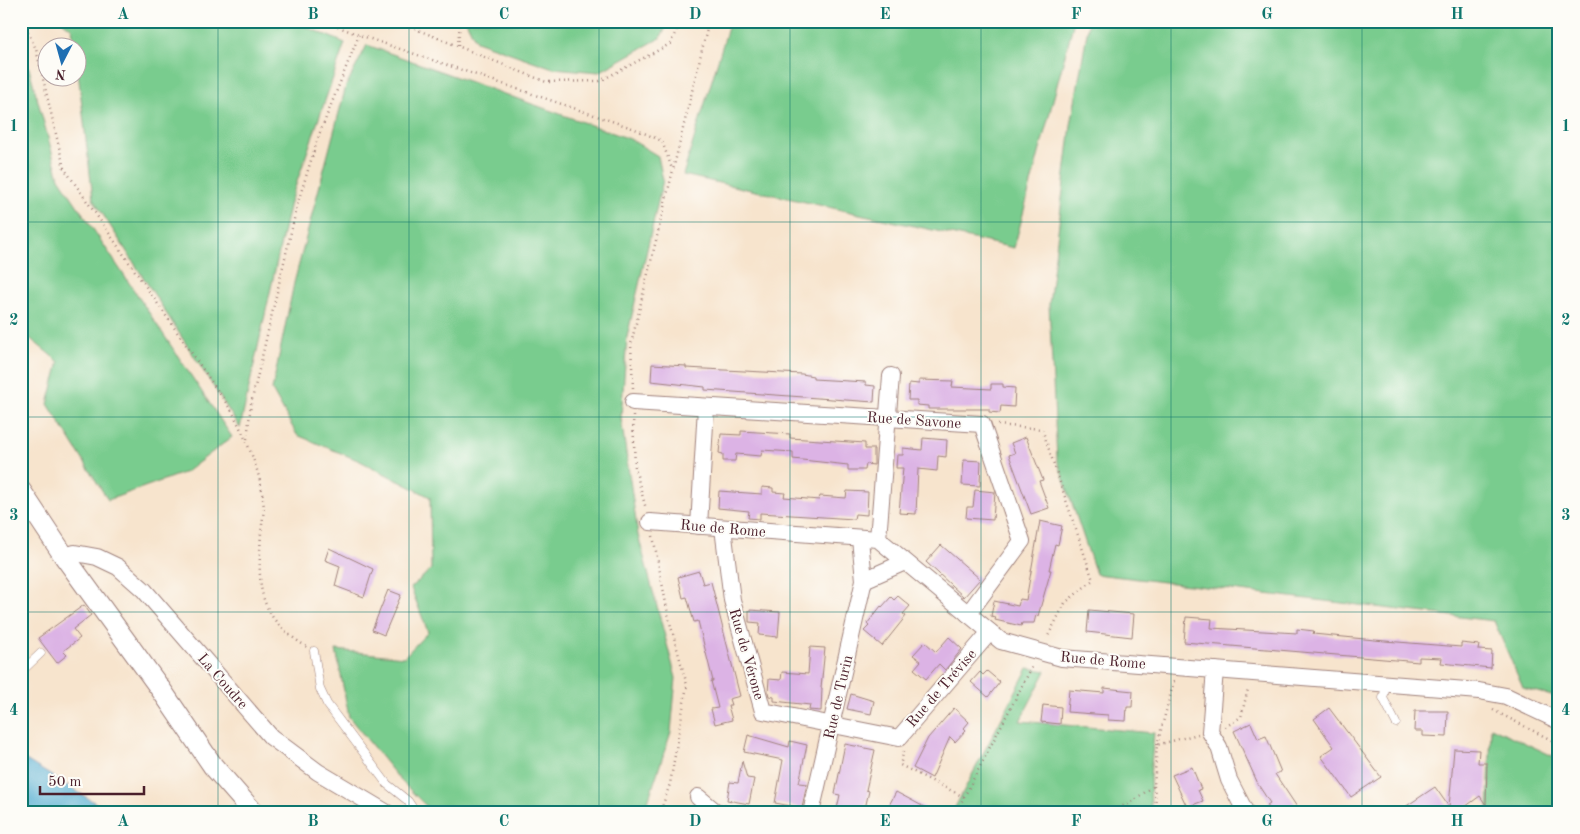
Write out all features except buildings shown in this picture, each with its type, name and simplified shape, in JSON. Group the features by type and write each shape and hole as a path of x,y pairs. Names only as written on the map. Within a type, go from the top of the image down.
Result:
{"street":[{"path":"878,539 891,376"},
{"name":"Rue de Savone","path":"633,402 982,424 1022,541 968,614"},
{"path":"699,526 706,407"},
{"path":"21,491 64,556 162,690 213,766 254,813"},
{"name":"Rue de Rome","path":"650,522 878,539 1001,642 1062,658 1479,691 1506,696 1559,721"},
{"name":"Rue de Vérone","path":"723,528 732,600 763,710 832,726"},
{"name":"Rue de Turin","path":"811,813 864,580 860,539"},
{"name":"La Coudre","path":"64,556 75,553 97,557 118,567 144,590 271,737 318,772 386,813"},
{"path":"864,580 905,562"},
{"name":"Rue de Trévise","path":"832,726 899,738 990,632"},
{"path":"1215,670 1210,732 1219,747 1229,780 1246,813"},
{"path":"698,797 716,812 722,813"}],"lane":[{"path":"314,651 320,689 327,704 387,784 408,801 416,813"},
{"path":"21,672 40,653"},
{"path":"1386,683 1383,698 1396,723"}],"path":[{"path":"324,21 359,35 635,129 662,141 673,171"},
{"path":"396,21 546,82 600,81 670,44 681,21"},
{"path":"458,46 460,21"},
{"path":"21,25 28,32 36,49 64,168 233,413 246,440 256,466 264,500 260,584 263,601 271,618 286,634 314,651"},
{"path":"246,440 251,404 298,202 319,135 359,35"},
{"path":"956,813 1065,603 1094,580 1042,429 982,424"},
{"path":"1157,813 1154,786 1157,744 1174,681"},
{"path":"1488,707 1559,744"},
{"path":"1157,744 1195,735"},
{"path":"899,738 905,744 900,765 964,797"},
{"path":"1104,813 1128,804 1154,786"},
{"path":"1063,813 1074,810 1096,813"}],"green space":[{"path":"62,21 292,21 345,43 290,202 240,428 93,199 80,88 88,88 88,38 74,38 72,29"},
{"path":"466,21 670,21 660,38 599,72 553,68 476,41"},
{"path":"730,21 1074,21 1014,248 683,175"},
{"path":"1089,21 1559,21 1559,698 1523,688 1494,621 1096,574 1057,459 1049,305 1071,125"},
{"path":"21,39 59,178 232,437 186,472 108,500 48,404 59,362 21,331"},
{"path":"367,45 630,139 658,156 663,180 627,337 621,418 638,535 676,678 671,732 644,813 433,813 400,780 349,717 336,650 404,657 428,632 411,588 431,569 430,497 360,461 297,435 272,390 294,283 346,86"},
{"path":"1028,668 1046,671 1020,721 1154,733 1150,777 1151,813 952,813"},
{"path":"1491,727 1559,759 1559,813 1488,813"}],"water":[{"path":"21,757 99,805 123,813 21,813"}]}
